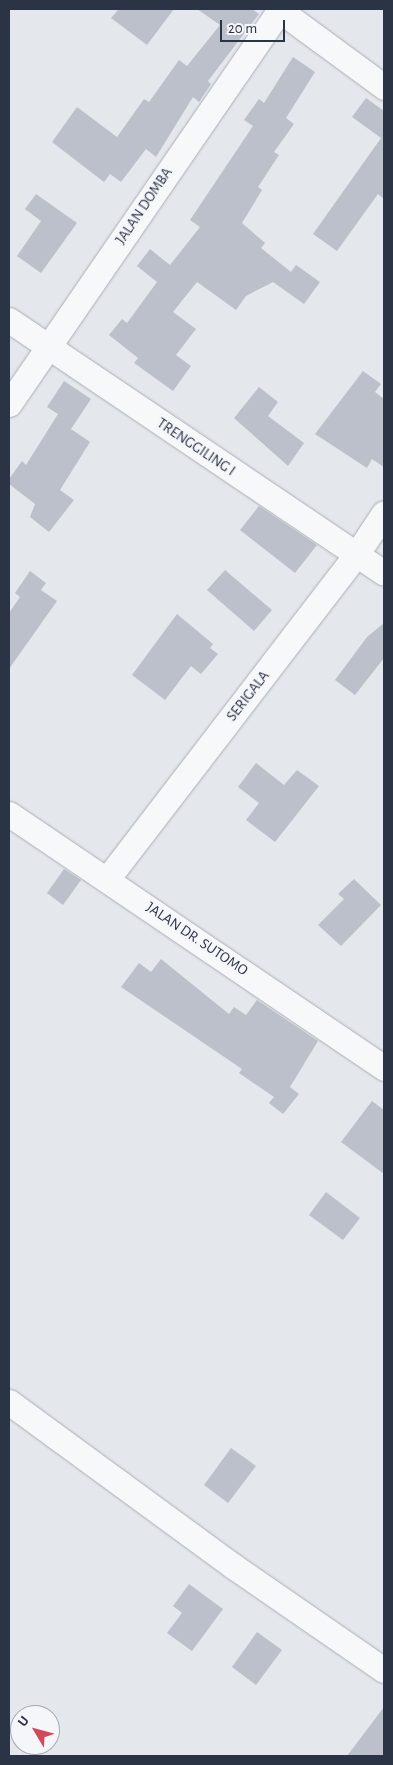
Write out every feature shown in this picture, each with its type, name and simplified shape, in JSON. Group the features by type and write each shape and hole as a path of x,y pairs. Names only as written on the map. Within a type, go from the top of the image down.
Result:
{"street":[{"path":"279,9 384,87"},
{"name":"JALAN DOMBA","path":"9,404 279,9"},
{"name":"TRENGGILING I","path":"9,320 47,348 384,573"},
{"name":"SERIGALA","path":"108,878 356,555 384,513"},
{"name":"JALAN DR. SUTOMO","path":"12,822 108,878 384,1068"},
{"path":"9,1402 233,1566 384,1670"}],"building":[{"path":"119,9 174,9 147,45 111,18"},
{"path":"197,9 252,9 259,14 208,81 211,84 199,102 193,97 156,157 146,149 121,182 110,174 104,182 52,142 77,107 117,137 144,99 149,102 179,60 187,66 220,25"},
{"path":"293,57 315,72 286,118 294,124 274,152 279,155 258,187 262,190 242,223 265,243 261,248 291,272 296,265 320,282 304,304 273,282 246,296 236,310 197,282 173,312 196,329 176,355 191,366 173,391 134,363 138,358 109,335 122,319 127,323 157,282 137,266 150,249 170,265 200,227 190,220 253,126 244,120 259,99 264,103"},
{"path":"366,98 384,111 384,199 378,194 337,251 313,234 381,138 352,117"},
{"path":"36,194 77,223 41,273 17,256 41,221 25,209"},
{"path":"363,371 381,384 375,392 384,399 384,467 372,459 367,468 315,434"},
{"path":"64,381 91,399 71,429 90,442 60,490 74,500 49,532 30,517 35,504 9,484 9,479 22,461 26,465 58,414 47,407"},
{"path":"259,387 278,402 268,416 304,443 288,466 234,418"},
{"path":"259,506 317,545 295,573 240,530"},
{"path":"225,570 272,610 254,631 207,590"},
{"path":"30,571 46,583 41,590 57,601 9,669 9,613 20,597 15,593"},
{"path":"177,614 213,644 210,648 218,654 201,674 191,666 165,700 132,675"},
{"path":"384,623 384,658 355,695 335,680 367,637"},
{"path":"256,763 284,785 297,770 319,786 275,842 246,820 259,803 238,787"},
{"path":"64,869 81,880 63,905 47,893"},
{"path":"354,879 381,905 341,946 318,925 344,899 338,894"},
{"path":"161,959 229,1014 234,1007 246,1015 257,1000 318,1041 290,1087 299,1094 283,1114 269,1103 274,1097 239,1073 242,1069 121,987 139,963 151,972"},
{"path":"372,1101 384,1110 384,1174 341,1142"},
{"path":"326,1192 360,1218 343,1240 309,1215"},
{"path":"231,1448 256,1466 228,1503 204,1485"},
{"path":"189,1584 223,1609 192,1651 167,1633 182,1613 173,1606"},
{"path":"257,1632 282,1650 256,1685 232,1667"},
{"path":"384,1707 384,1756 347,1756"}]}
